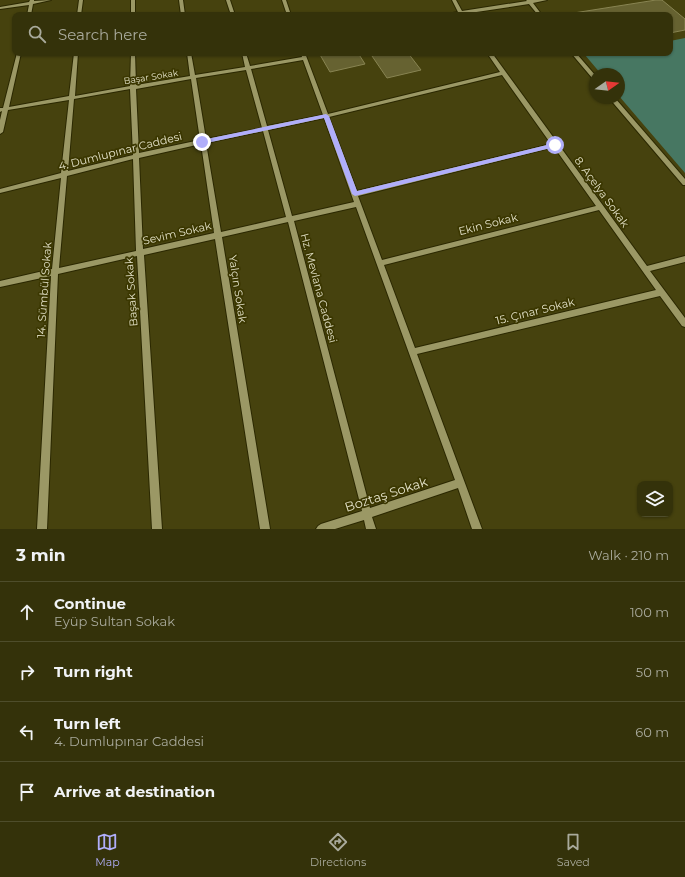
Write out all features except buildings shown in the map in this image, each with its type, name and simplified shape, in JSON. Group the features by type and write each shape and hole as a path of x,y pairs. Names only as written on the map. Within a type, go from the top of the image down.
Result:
{"street":[{"path":"0,8 32,1 49,0"},
{"path":"79,12 81,0"},
{"path":"133,0 133,12"},
{"path":"181,0 183,12"},
{"path":"228,0 232,12"},
{"path":"284,0 288,12"},
{"path":"454,0 460,12"},
{"path":"466,12 528,1 545,0"},
{"path":"30,12 32,1"},
{"path":"528,1 537,12"},
{"path":"0,132 2,110 18,56"},
{"name":"14. Sümbül Sokak","path":"42,529 56,272 76,56"},
{"name":"Başak Sokak","path":"133,56 140,253 157,529"},
{"name":"Yalçın Sokak","path":"189,56 265,529"},
{"name":"Hz. Mevlana Caddesi","path":"245,56 290,220 371,529"},
{"path":"304,56 477,529"},
{"name":"Başar Sokak","path":"2,110 248,68 304,56"},
{"name":"8. Açelya Sokak","path":"491,56 685,324"},
{"path":"576,56 589,71"},
{"name":"4. Dumlupınar Caddesi","path":"0,191 136,156 326,116 503,73"},
{"path":"617,104 685,182"},
{"path":"355,194 555,145"},
{"name":"Sevim Sokak","path":"0,284 358,204"},
{"name":"Ekin Sokak","path":"380,263 600,207"},
{"path":"645,269 685,259"},
{"name":"15. Çınar Sokak","path":"412,352 662,292"},
{"name":"Boztaş Sokak","path":"321,529 460,483"}],"green space":[{"path":"685,38 685,173 625,103 625,68 596,68 586,56 673,56 673,40"}],"route":[{"path":"202,142 326,116 355,194 555,145"}]}
